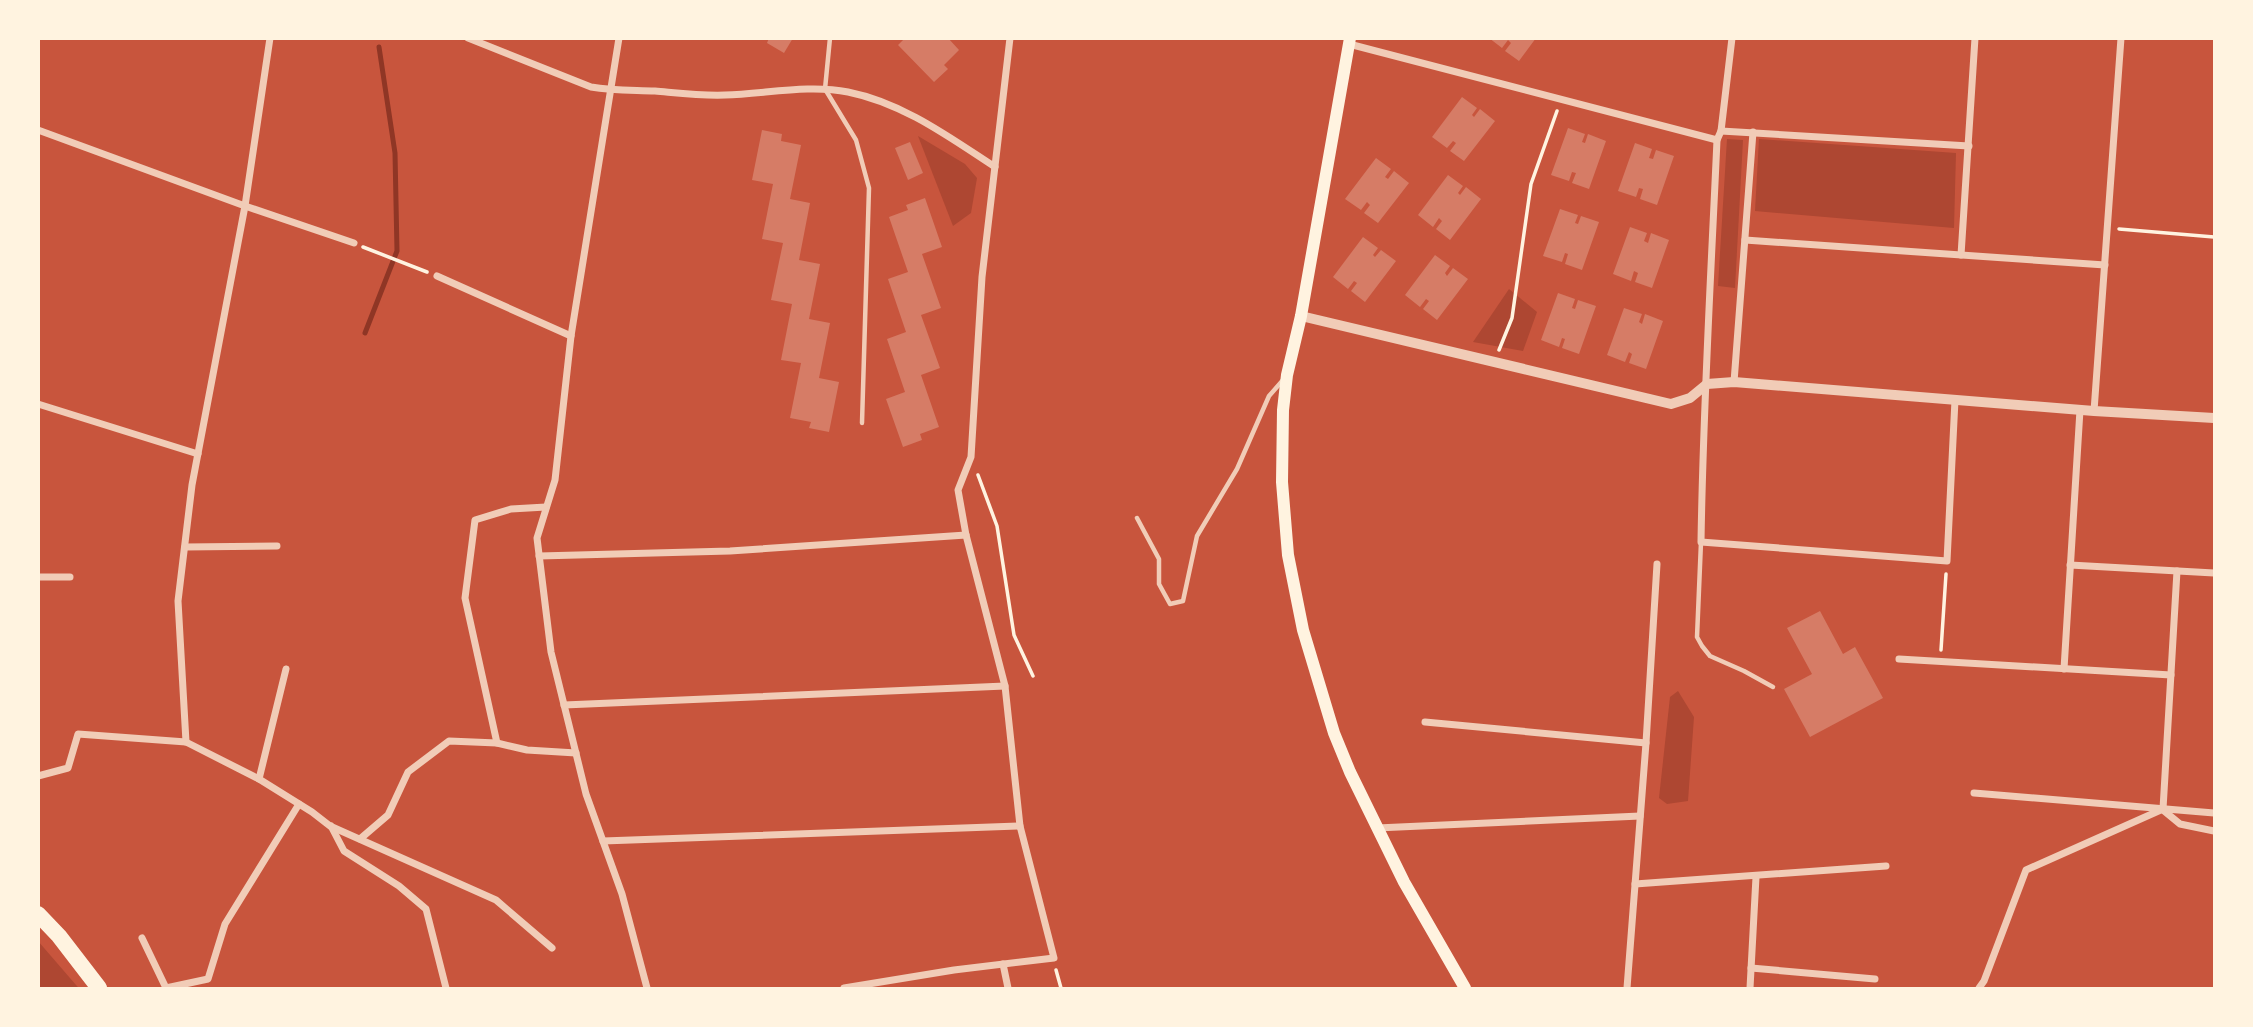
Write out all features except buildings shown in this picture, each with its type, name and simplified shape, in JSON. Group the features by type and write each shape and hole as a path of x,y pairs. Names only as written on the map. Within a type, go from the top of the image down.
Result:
{"highway":[{"path":"38,914 59,936 99,989"}],"main road":[{"path":"1350,41 1301,316 1287,375 1282,482 1286,542 1303,630 1334,733 1377,828 1465,989"}],"street":[{"path":"186,742 178,601 198,454 246,206 270,38"},
{"path":"468,38 592,87 612,90 722,96 825,89 870,97 919,117 995,167"},
{"path":"619,38 571,336 555,480 537,538 551,652 586,794 622,894 647,989"},
{"path":"844,989 954,970 1054,958 1020,826 1005,686 958,490 971,457 982,277 1010,38"},
{"path":"1732,38 1721,131 1717,140 1703,426 1702,542 1947,561 1955,400"},
{"path":"1961,255 1975,38"},
{"path":"2094,411 2121,38"},
{"path":"1350,41 1717,140"},
{"path":"38,130 354,243"},
{"path":"1721,131 1969,146"},
{"path":"1734,382 1753,132"},
{"path":"1745,240 2105,265"},
{"path":"437,276 571,336"},
{"path":"1301,316 1671,404 1690,398 1707,384 1734,382 2214,418"},
{"path":"38,404 198,454"},
{"path":"2064,669 2080,410"},
{"path":"497,743 465,598 475,520 511,509 546,507"},
{"path":"539,556 730,551 967,535"},
{"path":"185,547 278,546"},
{"path":"1627,989 1657,564"},
{"path":"2070,565 2214,573"},
{"path":"2162,809 2177,571"},
{"path":"38,577 70,577"},
{"path":"1899,659 2171,675"},
{"path":"260,779 286,669"},
{"path":"564,705 1005,686"},
{"path":"1424,722 1646,743"},
{"path":"38,776 68,768 78,734 186,742 260,779 330,826 496,900 552,948"},
{"path":"360,839 388,815 408,772 449,741 497,743 527,750 576,753"},
{"path":"1974,793 2214,813"},
{"path":"142,938 166,988 208,979 225,924 299,804"},
{"path":"2162,809 2180,824 2214,831"},
{"path":"1979,989 2026,870 2162,809"},
{"path":"1377,828 1640,816"},
{"path":"330,826 344,851 398,886 426,909 446,989"},
{"path":"603,841 1020,826"},
{"path":"1635,884 1886,866"},
{"path":"1749,989 1756,877"},
{"path":"1003,964 1008,989"},
{"path":"1751,968 1875,979"}],"lane":[{"path":"830,38 825,89 856,140 869,188 862,423"},
{"path":"1137,518 1158,559 1159,584 1170,604 1183,601 1197,536 1237,469 1269,396 1287,375"},
{"path":"1702,542 1698,636 1702,646 1710,656 1773,687"}],"path":[{"path":"1495,362 1512,318 1531,184 1561,99"},
{"path":"2109,229 2214,237"},
{"path":"354,243 437,276"},
{"path":"971,457 997,526 1014,635 1033,676"},
{"path":"1940,662 1947,561"},
{"path":"1054,958 1060,989"}],"shaded area":[{"path":"918,136 965,164 977,178 971,213 953,226"},
{"path":"1727,139 1743,140 1735,288 1718,286"},
{"path":"1759,139 1956,153 1954,228 1755,211"},
{"path":"1509,289 1537,312 1523,351 1473,342"},
{"path":"1678,691 1694,717 1688,801 1667,804 1659,798 1670,697"},
{"path":"38,941 76,985 79,988 39,988"}],"waterway":[{"path":"365,333 397,251 395,153 379,47"}]}
